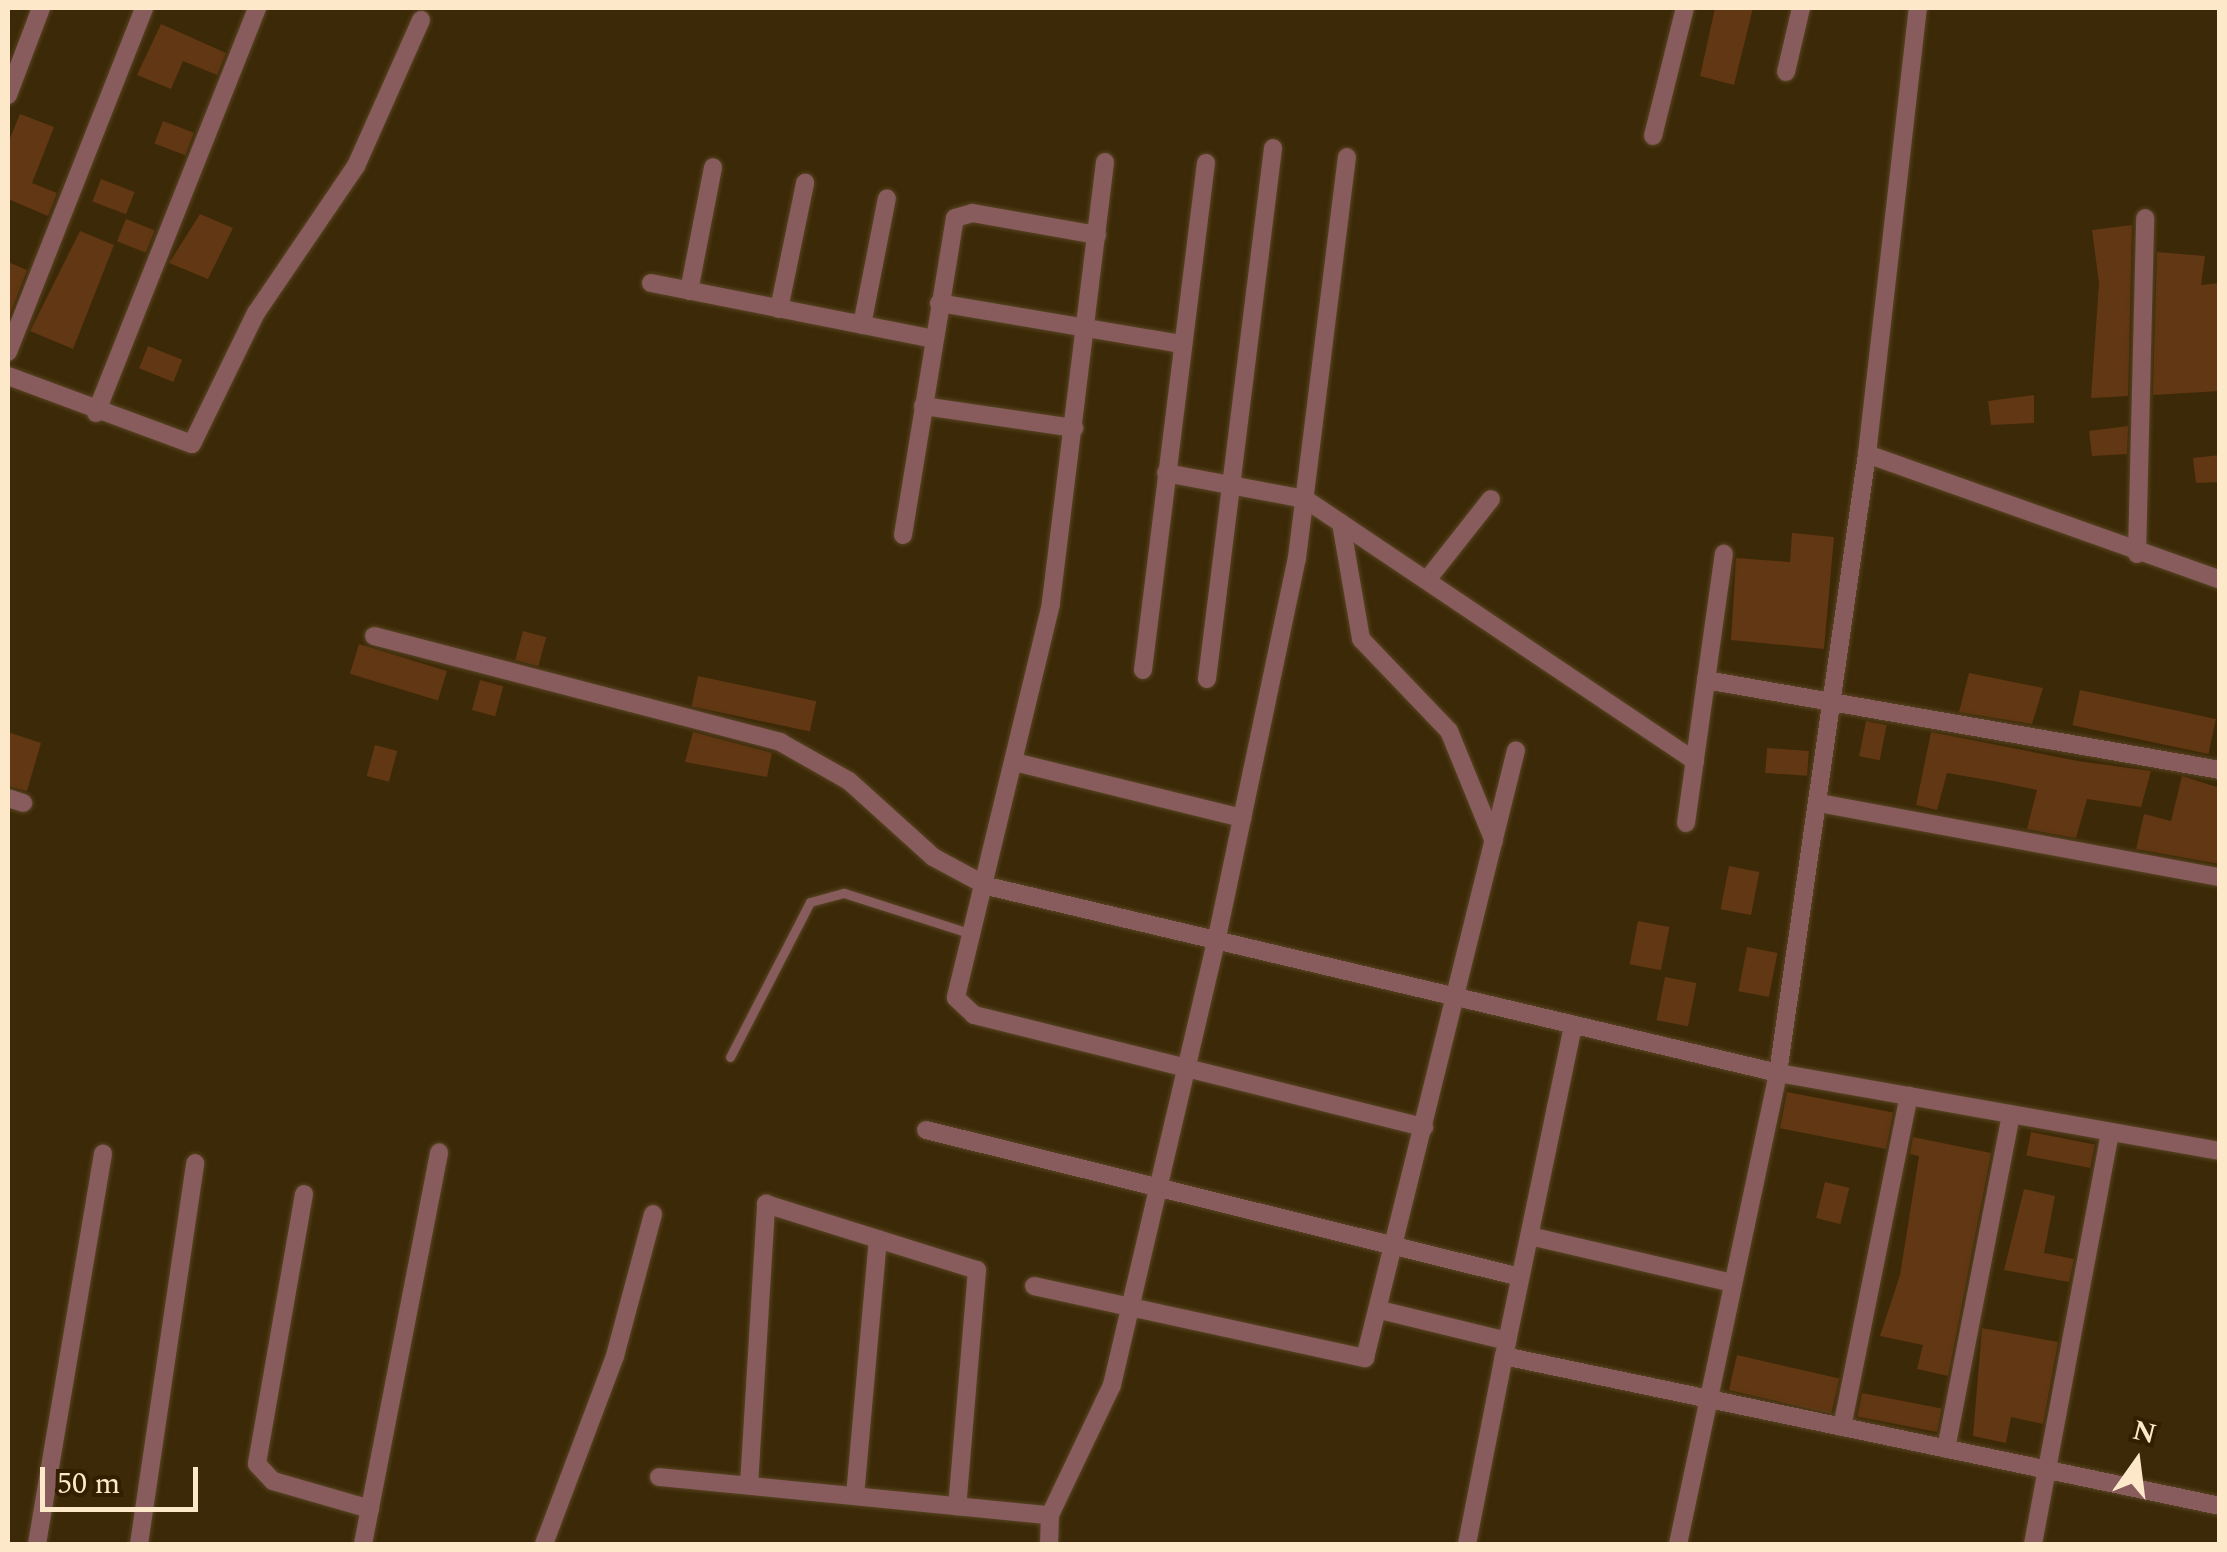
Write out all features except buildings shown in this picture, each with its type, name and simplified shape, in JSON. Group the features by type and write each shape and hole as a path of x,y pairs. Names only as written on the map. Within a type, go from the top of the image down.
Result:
{"street":[{"path":"8,95 41,8"},
{"path":"8,352 144,8"},
{"path":"96,413 257,8"},
{"path":"1653,136 1685,8"},
{"path":"1786,72 1801,8"},
{"path":"1683,1544 1704,1398 1778,1073 1867,454 1918,8"},
{"path":"8,376 96,413 192,444 256,312 356,166 421,20"},
{"path":"1207,680 1273,148"},
{"path":"1049,1544 1050,1515 1112,1384 1216,942 1305,499 1347,157"},
{"path":"1105,162 1074,428 1018,762 957,984 962,1008 1424,1127"},
{"path":"1143,670 1206,163"},
{"path":"689,291 713,168"},
{"path":"780,309 805,183"},
{"path":"862,325 887,198"},
{"path":"903,535 951,226 962,213 1096,235"},
{"path":"2137,554 2145,218"},
{"path":"651,283 934,339"},
{"path":"939,302 1182,344"},
{"path":"924,406 1074,428"},
{"path":"1867,454 2137,554 2220,580"},
{"path":"1166,474 1305,499 1695,761"},
{"path":"1427,580 1491,499"},
{"path":"1341,523 1360,639 1449,731 1494,842"},
{"path":"1686,823 1724,554"},
{"path":"374,636 780,742 849,781 933,856 987,886 1456,1000 1778,1073 2220,1151"},
{"path":"1706,680 1834,699 2220,770"},
{"path":"1034,1286 1356,1360 1372,1344 1516,750"},
{"path":"1018,762 1242,818"},
{"path":"1819,803 2220,877"},
{"path":"1467,1544 1573,1026"},
{"path":"1842,1427 1910,1096"},
{"path":"1946,1449 2011,1114"},
{"path":"926,1130 1520,1278"},
{"path":"2033,1544 2110,1132"},
{"path":"363,1544 438,1152"},
{"path":"37,1544 102,1154"},
{"path":"139,1544 195,1164"},
{"path":"304,1194 256,1464 273,1481 370,1509"},
{"path":"749,1486 766,1204 977,1270 957,1506"},
{"path":"544,1544 614,1356 654,1214"},
{"path":"1530,1236 1728,1282"},
{"path":"855,1496 878,1239"},
{"path":"1380,1310 1506,1348 1704,1398 2220,1506"},
{"path":"659,1477 1050,1515"}],"lane":[{"path":"730,1057 810,902 844,893 972,934"}]}
